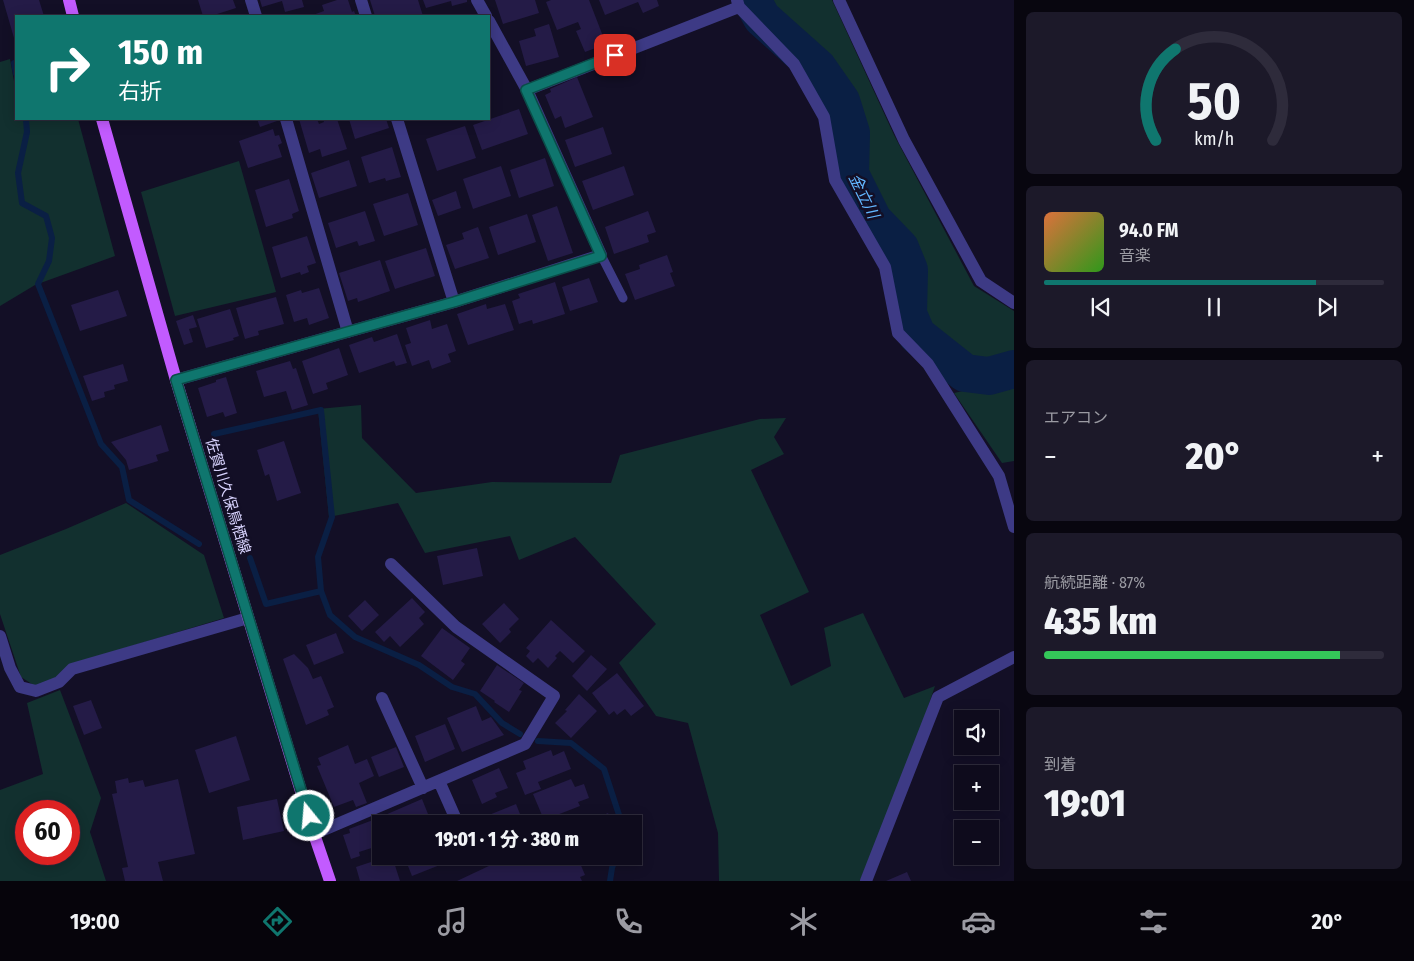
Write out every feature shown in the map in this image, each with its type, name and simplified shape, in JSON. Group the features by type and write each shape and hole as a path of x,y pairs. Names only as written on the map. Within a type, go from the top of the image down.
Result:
{"main road":[{"path":"68,0 73,15"},
{"name":"佐賀川久保鳥栖線","path":"102,120 176,380 330,881"}],"street":[{"path":"252,0 256,15"},
{"path":"361,0 366,15"},
{"path":"477,0 485,15"},
{"path":"839,0 904,140 981,281 1014,302"},
{"path":"526,90 738,4 794,64 824,117 835,180 885,266 898,333 928,364 999,476 1014,527"},
{"path":"176,380 454,302 601,256 526,90 490,23"},
{"path":"286,120 348,332"},
{"path":"397,120 454,302"},
{"path":"314,834 525,744 554,696 456,627 391,564"},
{"path":"0,636 10,668 20,687 36,691 59,682 72,669 248,618"},
{"path":"866,881 938,697 1014,657"},
{"path":"382,698 423,788"},
{"path":"439,781 454,815"}],"lane":[{"path":"601,256 623,298"}],"green space":[{"path":"765,0 832,0 894,135 974,286 1014,311 1014,359 975,367 917,318 915,253 879,213 860,173 861,135 840,80"},
{"path":"10,59 15,86 15,120 78,120 115,256 35,285 0,306 0,62"},
{"path":"239,161 276,292 175,316 141,192"},
{"path":"1014,379 1014,461 1002,463 954,393"},
{"path":"361,405 362,438 416,493 492,482 611,483 620,455 760,419 786,418 774,437 784,454 751,470 809,592 760,615 791,686 831,666 824,628 863,613 904,698 935,686 917,739 860,881 719,881 718,833 688,723 656,716 619,663 656,624 575,537 519,560 510,536 425,553 398,503 329,517 318,409"},
{"path":"126,503 204,555 224,618 69,665 56,679 35,686 21,677 0,614 0,555"},
{"path":"60,690 101,798 90,832 106,881 0,881 0,790 43,774 27,703"}],"building":[{"path":"3,0 39,0 44,15 15,15 14,38"},
{"path":"198,0 233,0 236,8 214,15 203,15"},
{"path":"260,0 302,0 304,7 285,12 282,1 262,7"},
{"path":"337,0 348,0 352,12 354,11 356,15 313,15 324,11 322,5"},
{"path":"370,0 418,0 423,15 375,15"},
{"path":"423,0 467,0 467,2 452,6 451,1 426,8"},
{"path":"495,0 535,0 539,13 503,24"},
{"path":"551,0 589,0 606,44 585,52 576,31 581,29 578,22 557,30 546,2"},
{"path":"599,0 657,0 659,6 643,13 638,2 605,15"},
{"path":"549,24 559,57 526,66 519,41 536,36 534,29"},
{"path":"577,77 593,117 565,128 561,116 555,119 545,95 551,92 550,89"},
{"path":"519,109 528,134 482,150 473,125"},
{"path":"257,120 277,121 260,127"},
{"path":"299,120 317,120 319,124 324,122 323,120 337,120 347,149 322,157 320,149 309,153"},
{"path":"349,120 386,120 389,128 355,139"},
{"path":"465,126 476,158 437,171 426,139"},
{"path":"603,127 612,154 575,167 565,140"},
{"path":"273,129 275,136 279,135 282,143 278,145 282,157 248,168 239,141"},
{"path":"392,147 401,177 386,181 385,178 369,183 361,157"},
{"path":"545,158 554,186 519,198 510,170"},
{"path":"349,160 357,186 319,198 311,173"},
{"path":"501,166 511,196 473,209 463,179"},
{"path":"624,166 634,195 593,210 582,181"},
{"path":"289,179 299,211 292,214 293,218 266,227 255,190"},
{"path":"456,191 461,208 438,216 432,200"},
{"path":"408,193 418,225 384,236 373,204"},
{"path":"557,206 573,253 548,261 532,215"},
{"path":"365,211 375,241 359,246 357,241 336,248 328,223"},
{"path":"648,211 656,232 647,235 649,242 614,254 605,227"},
{"path":"527,214 536,242 498,255 489,227"},
{"path":"478,227 489,258 455,269 446,245 464,239 462,233"},
{"path":"307,236 316,263 307,266 309,272 301,275 300,272 281,278 272,247"},
{"path":"426,248 435,276 395,289 385,261"},
{"path":"667,255 673,272 670,273 675,286 635,300 625,274 640,269 639,265"},
{"path":"380,260 390,291 358,302 357,298 348,301 339,273"},
{"path":"589,278 598,302 570,311 562,287"},
{"path":"555,282 565,314 533,324 532,320 519,324 512,301 520,298 518,294"},
{"path":"319,288 329,318 309,325 307,318 294,322 286,295 301,290 302,293"},
{"path":"118,290 127,316 80,331 71,305"},
{"path":"276,297 284,324 258,331 259,335 245,339 236,308"},
{"path":"486,304 487,309 505,304 514,330 468,345 457,314"},
{"path":"230,309 239,336 233,338 234,340 206,348 197,319"},
{"path":"193,315 197,327 189,329 193,342 184,345 176,321"},
{"path":"430,320 432,329 447,324 456,351 448,354 451,362 432,369 429,360 412,366 405,345 411,343 406,328"},
{"path":"397,334 407,363 396,366 394,361 359,373 349,345 372,337 374,342"},
{"path":"339,348 348,375 326,383 328,389 313,394 302,361"},
{"path":"290,361 293,369 296,368 308,405 292,410 286,391 264,397 256,371"},
{"path":"123,364 128,381 114,385 115,389 104,392 105,397 92,401 83,376"},
{"path":"226,377 237,413 225,417 223,412 207,417 198,388"},
{"path":"161,425 169,451 156,455 158,461 129,470 126,460 111,442"},
{"path":"284,441 301,493 277,501 269,474 265,476 257,450"},
{"path":"477,548 483,576 443,585 437,556"},
{"path":"412,598 425,612 419,618 424,624 400,647 390,636 384,642 375,632"},
{"path":"365,600 379,615 362,631 348,616"},
{"path":"504,603 519,619 509,629 511,632 500,643 482,624"},
{"path":"551,620 585,651 573,663 560,651 555,656 557,658 548,668 538,658 533,663 526,656 530,651 526,648"},
{"path":"442,628 470,648 461,661 465,664 453,680 421,656"},
{"path":"336,633 344,653 314,665 306,645"},
{"path":"294,654 308,668 313,679 321,676 334,707 327,710 329,715 306,725 283,659"},
{"path":"591,655 607,669 587,691 572,676"},
{"path":"497,665 524,683 519,690 522,691 509,712 480,691"},
{"path":"617,673 644,706 631,716 625,709 617,715 614,711 609,715 592,693"},
{"path":"579,694 597,711 571,738 555,723 567,711 565,710"},
{"path":"91,700 102,728 84,735 73,706"},
{"path":"476,706 482,721 491,717 504,735 462,752 447,718"},
{"path":"445,724 455,749 425,762 415,736"},
{"path":"236,736 250,780 209,793 195,750"},
{"path":"348,745 355,764 367,759 374,776 359,783 367,803 356,807 353,800 334,807 317,766 321,765 318,758"},
{"path":"396,747 404,767 379,777 371,757"},
{"path":"551,750 553,756 564,751 571,769 538,782 541,789 525,795 516,773 526,769 523,761"},
{"path":"499,768 508,788 495,793 497,797 482,804 472,780"},
{"path":"128,778 129,783 143,780 145,787 178,779 195,854 158,862 163,881 125,881 122,868 128,867 112,794 117,793 115,781"},
{"path":"571,779 575,787 584,784 589,798 578,802 580,806 557,815 542,815 533,794"},
{"path":"277,799 284,831 243,840 237,807"},
{"path":"422,799 428,815 385,815"},
{"path":"516,804 520,815 489,815"},
{"path":"372,820 372,848 359,852 360,856 351,859 343,835 350,833 349,829"},
{"path":"372,862 372,865 395,865 400,881 360,881 356,867"},
{"path":"408,865 440,865 412,876"},
{"path":"491,865 581,865 585,875 580,877 582,881 457,881"},
{"path":"907,872 911,881 886,881"}],"waterway":[{"name":"金立川","path":"752,0 762,18 818,68 841,101 851,133 850,174 873,220 900,248 909,270 908,314 917,335 965,373 989,376 1014,369"},
{"path":"14,63 15,68"},
{"path":"26,120 27,132 18,173 22,203 46,216 52,238 49,261 38,284 101,444 122,467 129,500 199,544"},
{"path":"214,434 321,410 332,517 318,557 321,591 330,615 355,637 419,665 452,687 475,694 502,723 520,734"},
{"path":"250,558 266,604 321,591"},
{"path":"538,741 571,743 604,769 619,815"},
{"path":"610,881 613,865"}],"route":[{"path":"309,816 176,380 454,302 601,256 526,90 615,55"}]}
